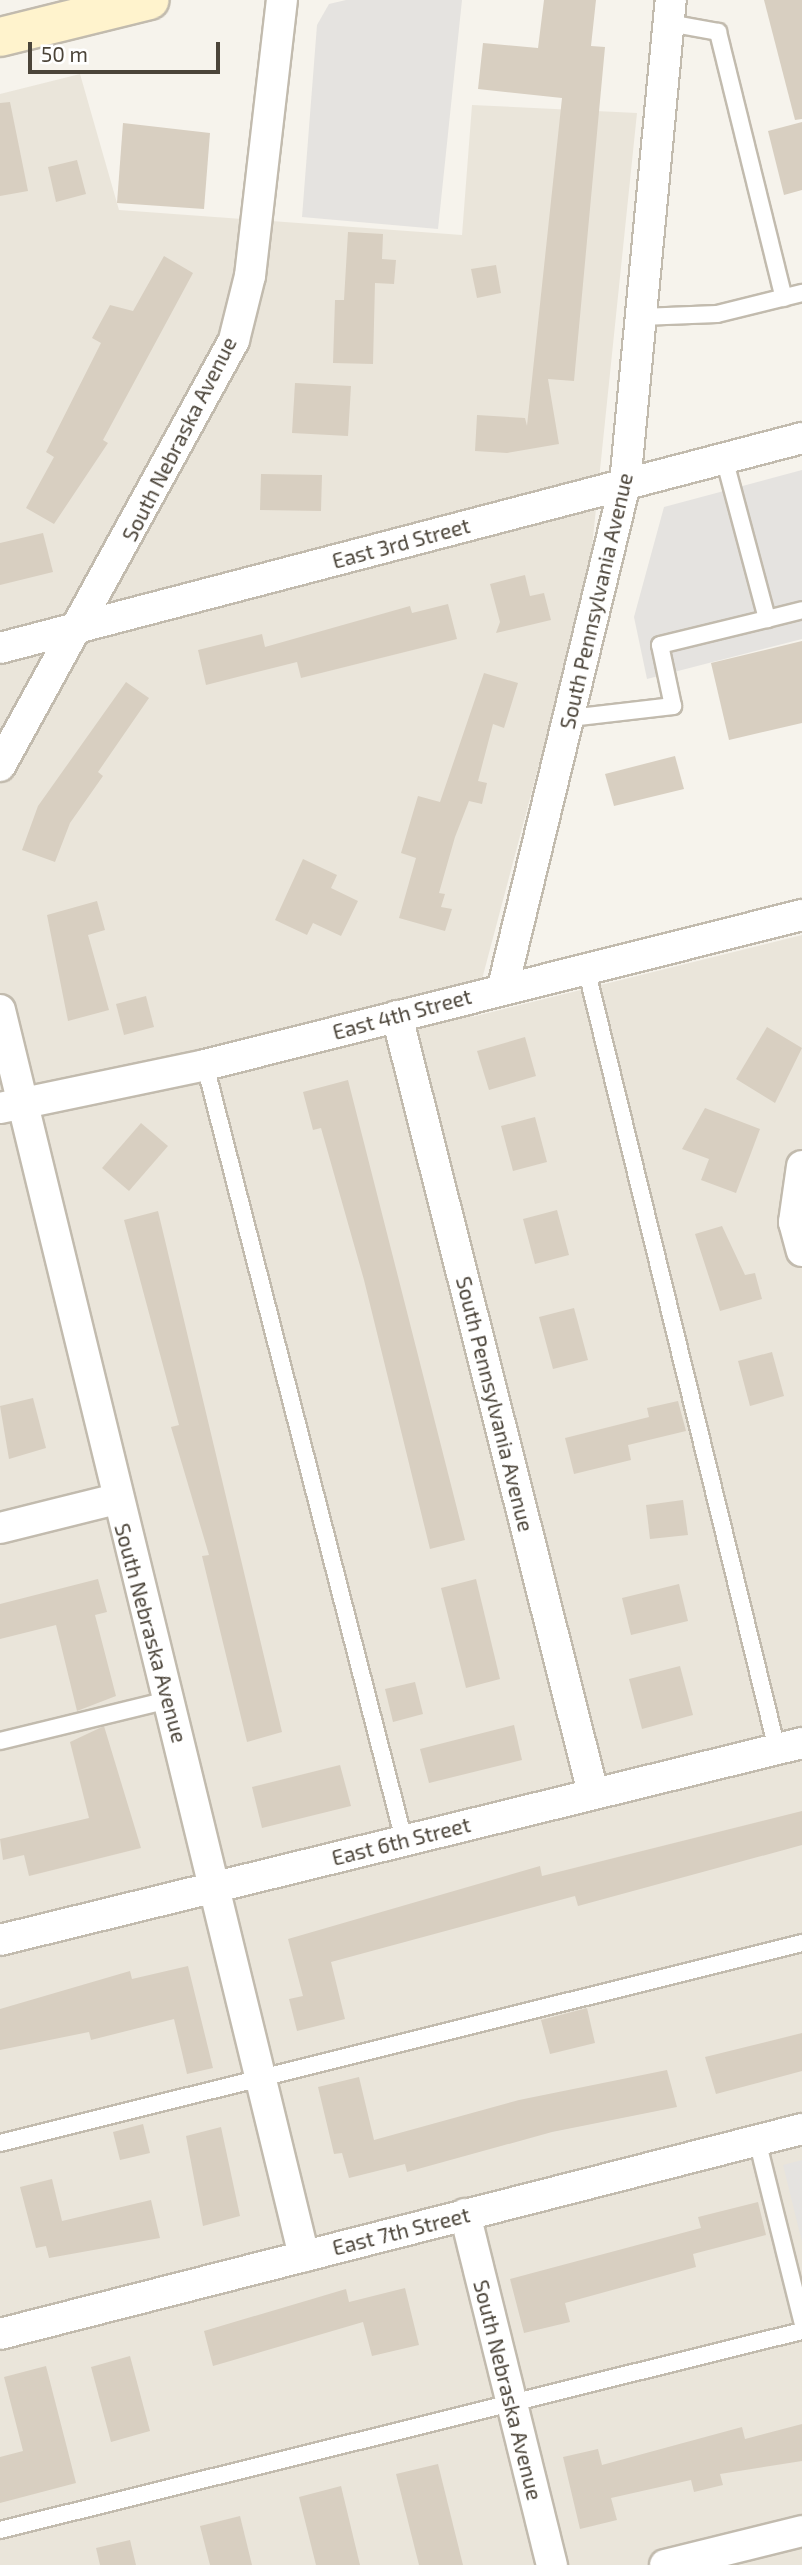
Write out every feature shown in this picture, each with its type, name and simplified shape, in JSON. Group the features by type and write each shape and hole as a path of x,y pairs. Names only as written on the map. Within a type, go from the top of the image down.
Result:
{"main road":[{"path":"0,37 150,0"}],"street":[{"name":"South Nebraska Avenue","path":"0,766 81,627 234,340 250,276 282,0"},
{"name":"South Pennsylvania Avenue","path":"503,987 625,484 670,11"},
{"name":"East 3rd Street","path":"0,648 724,458 801,444"},
{"name":"East 4th Street","path":"12,1105 205,1065 503,987 802,915"},
{"name":"South Nebraska Avenue","path":"0,1010 12,1105 217,1887 304,2256"},
{"name":"South Pennsylvania Avenue","path":"397,1016 593,1793"},
{"path":"802,1166 794,1222 802,1251"},
{"path":"0,1528 116,1499"},
{"name":"East 6th Street","path":"0,1940 789,1746"},
{"name":"East 7th Street","path":"0,2334 802,2129"},
{"name":"South Nebraska Avenue","path":"465,2214 552,2565"},
{"path":"665,2565 802,2531"}],"lane":[{"path":"670,11 718,32 784,298"},
{"path":"641,317 717,314 802,293"},
{"path":"724,458 767,619"},
{"path":"570,718 673,706 660,645 802,610"},
{"path":"586,968 789,1746"},
{"path":"205,1065 404,1840"},
{"path":"0,1741 168,1700"},
{"path":"0,2143 802,1943"},
{"path":"757,2140 802,2322"},
{"path":"0,2530 802,2330"}],"shaded area":[{"path":"346,0 462,0 438,229 302,217 317,25 329,4"},
{"path":"80,74 119,210 462,235 472,105 637,113 589,576 472,1017 802,935 802,2565 0,2565 0,94"},
{"path":"802,470 802,639 647,679 634,617 664,507"},
{"path":"802,2160 802,2242 783,2165"}],"building":[{"path":"544,0 596,0 591,46 605,47 574,381 548,379 559,444 507,453 475,451 477,415 525,418 527,426 562,98 478,89 483,43 538,48"},
{"path":"764,0 802,0 802,119 795,120"},
{"path":"10,102 28,191 0,196 0,103"},
{"path":"802,122 802,190 784,195 768,131"},
{"path":"123,123 210,133 204,209 117,203"},
{"path":"77,160 86,194 56,202 48,167"},
{"path":"348,232 383,234 382,259 396,260 394,284 375,283 373,364 333,363 335,300 344,300"},
{"path":"164,256 193,273 103,440 108,443 54,524 26,508 54,457 46,452 101,343 92,338 110,305 133,311"},
{"path":"496,265 501,293 477,298 471,269"},
{"path":"295,383 351,386 348,436 292,433"},
{"path":"261,474 322,475 321,511 260,510"},
{"path":"43,533 53,572 0,585 0,543"},
{"path":"525,575 530,596 544,593 551,620 496,633 500,622 490,584"},
{"path":"448,604 457,639 301,678 297,662 206,685 198,650 262,634 265,647 410,606 412,613"},
{"path":"802,641 802,723 729,740 711,663"},
{"path":"484,673 518,683 504,728 493,724 478,781 487,783 482,804 469,801 455,837 439,893 445,894 441,907 452,909 445,931 399,918 416,858 401,853 418,796 440,802"},
{"path":"126,682 149,698 98,772 103,776 70,823 55,862 22,850 38,806"},
{"path":"675,756 684,789 614,806 605,774"},
{"path":"303,859 337,875 331,888 358,901 341,936 313,923 307,935 275,920"},
{"path":"97,901 105,930 88,935 109,1010 68,1021 47,915"},
{"path":"146,996 154,1027 124,1035 116,1004"},
{"path":"767,1027 802,1048 775,1103 736,1079"},
{"path":"525,1037 536,1076 489,1090 477,1051"},
{"path":"348,1080 465,1540 430,1549 364,1280 321,1128 313,1130 303,1092"},
{"path":"705,1108 760,1129 736,1193 701,1180 709,1159 682,1149"},
{"path":"535,1117 547,1162 513,1171 501,1126"},
{"path":"141,1123 168,1146 129,1191 102,1168"},
{"path":"557,1210 569,1255 535,1264 523,1219"},
{"path":"158,1211 282,1732 247,1742 202,1556 209,1555 171,1427 179,1425 124,1220"},
{"path":"722,1226 745,1275 755,1273 762,1299 720,1311 695,1234"},
{"path":"574,1308 588,1360 553,1369 539,1317"},
{"path":"772,1352 784,1396 750,1406 738,1361"},
{"path":"33,1398 46,1448 9,1459 0,1406"},
{"path":"678,1401 686,1431 628,1445 631,1460 574,1474 565,1438 649,1417 647,1408"},
{"path":"683,1500 688,1535 650,1539 646,1505"},
{"path":"98,1579 107,1612 95,1615 116,1696 77,1711 56,1625 0,1639 0,1604"},
{"path":"476,1579 500,1679 466,1688 441,1588"},
{"path":"679,1584 688,1621 631,1635 622,1598"},
{"path":"680,1666 693,1715 642,1729 629,1679"},
{"path":"415,1682 423,1714 393,1722 385,1689"},
{"path":"514,1725 522,1760 429,1783 420,1749"},
{"path":"104,1726 141,1848 29,1876 24,1855 3,1860 0,1839 89,1818 70,1742"},
{"path":"340,1765 351,1806 262,1828 252,1787"},
{"path":"802,1811 802,1845 578,1906 575,1896 331,1962 345,2019 297,2031 289,1999 303,1996 288,1939 540,1866 542,1876"},
{"path":"188,1966 213,2068 187,2074 174,2019 91,2040 89,2032 0,2050 0,2009 130,1971 132,1979"},
{"path":"587,2008 595,2043 550,2054 541,2020"},
{"path":"802,2033 802,2071 716,2094 705,2057"},
{"path":"667,2070 677,2107 552,2132 407,2172 405,2164 349,2178 342,2153 334,2154 318,2087 359,2077 374,2140 519,2100"},
{"path":"143,2124 150,2153 120,2160 113,2132"},
{"path":"221,2127 240,2216 203,2226 186,2136"},
{"path":"52,2179 62,2221 151,2200 160,2238 49,2258 46,2246 36,2248 20,2187"},
{"path":"758,2202 766,2235 693,2254 696,2267 565,2303 570,2322 524,2333 510,2279 701,2228 698,2217"},
{"path":"405,2288 419,2345 372,2356 363,2322 213,2366 204,2331 346,2289 349,2302"},
{"path":"130,2356 150,2431 111,2442 91,2367"},
{"path":"46,2366 76,2483 0,2503 0,2457 23,2451 4,2377"},
{"path":"802,2424 802,2461 720,2474 723,2485 694,2492 691,2480 611,2498 617,2520 580,2529 563,2457 598,2449 602,2465 742,2427 745,2439"},
{"path":"438,2464 463,2565 419,2565 396,2474"},
{"path":"341,2486 360,2565 316,2565 299,2497"},
{"path":"240,2516 252,2565 210,2565 200,2526"},
{"path":"130,2540 136,2565 100,2565 96,2548"}]}
